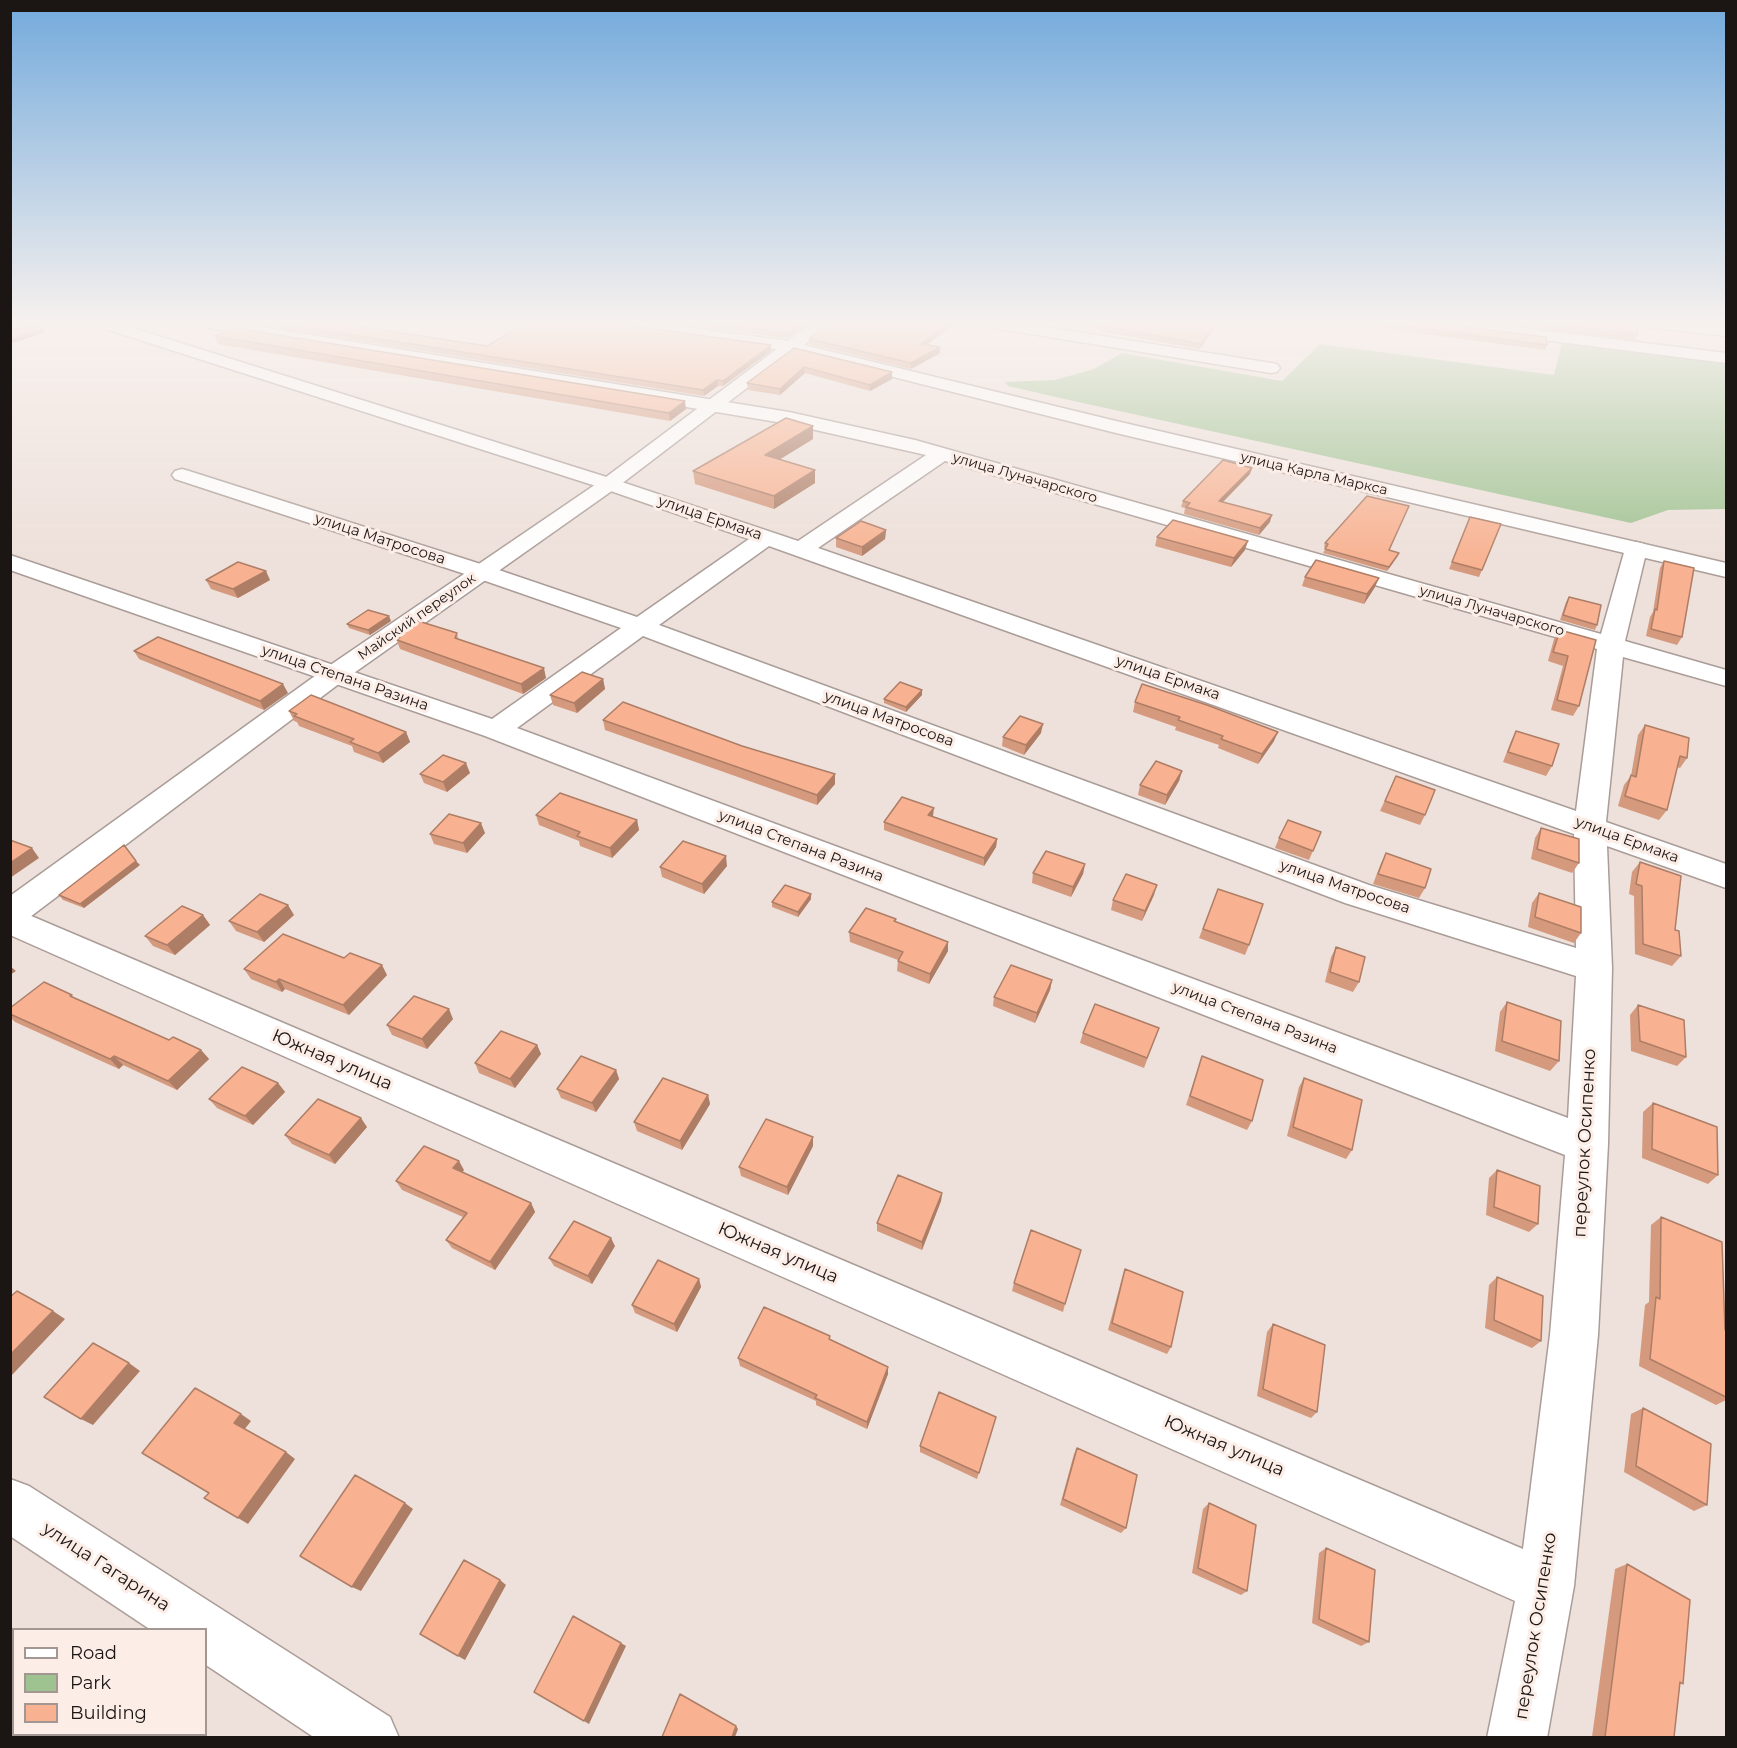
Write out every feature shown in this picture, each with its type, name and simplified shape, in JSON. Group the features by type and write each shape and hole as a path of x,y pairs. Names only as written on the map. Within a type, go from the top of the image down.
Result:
{"street":[{"name":"улица Ермака","path":"356,404 609,484 801,549 1726,876"},
{"name":"улица Луначарского","path":"697,404 789,418 942,454 1726,678"},
{"name":"Майский переулок","path":"10,914 335,674 609,484 715,404"},
{"name":"улица Карла Маркса","path":"1021,404 1726,570"},
{"path":"801,549 942,454"},
{"name":"улица Матросова","path":"182,476 482,572 639,626 1357,894 1594,968"},
{"path":"495,730 766,537"},
{"name":"переулок Осипенко","path":"1518,1737 1546,1586 1574,1335 1587,1144 1594,968 1590,827 1611,645 1636,549"},
{"name":"улица Степана Разина","path":"10,562 495,730 1587,1144"},
{"name":"Южная улица","path":"10,920 1546,1586"},
{"name":"улица Гагарина","path":"10,1505 201,1628"},
{"name":"улица Гагарина","path":"207,1632 369,1737"}],"green space":[{"path":"1085,404 1726,404 1726,509 1668,510 1631,523"}],"building":[{"path":"613,404 682,404 669,413"},
{"path":"786,418 813,426 765,455 815,470 774,496 693,471"},
{"path":"1223,460 1252,468 1219,501 1272,515 1260,528 1186,507 1190,503 1183,501"},
{"path":"1367,496 1409,506 1389,550 1399,553 1389,567 1325,549 1328,544 1325,543"},
{"path":"1470,517 1501,524 1482,570 1452,562"},
{"path":"1173,520 1248,541 1234,558 1157,537"},
{"path":"861,521 886,530 862,547 836,538"},
{"path":"1316,560 1379,578 1367,594 1305,577"},
{"path":"1664,561 1694,568 1682,637 1651,629 1655,609 1657,610"},
{"path":"238,562 266,571 233,589 206,580"},
{"path":"1569,597 1601,605 1597,625 1563,615"},
{"path":"368,610 389,616 368,630 347,624"},
{"path":"415,620 457,633 455,638 544,668 521,684 397,640 401,636 395,635"},
{"path":"1560,630 1596,640 1579,706 1557,700 1568,656 1553,652"},
{"path":"158,637 283,684 260,701 134,651"},
{"path":"582,672 603,679 574,703 550,695"},
{"path":"900,682 922,690 906,707 884,699"},
{"path":"1142,684 1207,705 1278,732 1262,754 1221,739 1223,736 1178,720 1180,717 1135,702"},
{"path":"311,695 406,732 378,753 350,742 354,739 294,716 297,714 289,711"},
{"path":"623,702 742,746 835,774 817,795 603,720"},
{"path":"1020,716 1043,724 1026,745 1003,737"},
{"path":"1645,725 1689,738 1687,758 1680,756 1667,810 1625,796 1631,775 1636,777"},
{"path":"1516,731 1559,744 1552,766 1508,752"},
{"path":"443,755 466,763 443,782 420,774"},
{"path":"1156,761 1182,771 1167,795 1140,785"},
{"path":"1396,776 1435,790 1425,815 1385,801"},
{"path":"560,793 637,820 610,848 577,836 580,832 536,815"},
{"path":"902,797 934,808 928,815 997,839 984,858 884,822"},
{"path":"449,814 481,823 463,843 430,834"},
{"path":"1288,820 1321,832 1313,851 1279,838"},
{"path":"1541,828 1579,839 1579,863 1537,849"},
{"path":"10,840 32,848 10,863"},
{"path":"683,841 726,856 702,884 660,867"},
{"path":"124,845 136,861 80,904 59,895"},
{"path":"1046,851 1085,864 1073,887 1033,873"},
{"path":"1386,853 1431,869 1425,888 1378,874"},
{"path":"1640,862 1681,876 1675,930 1679,931 1681,956 1643,944 1642,886 1636,884"},
{"path":"1126,874 1157,885 1145,911 1113,900"},
{"path":"785,885 811,894 798,912 772,902"},
{"path":"1218,889 1263,904 1249,945 1203,929"},
{"path":"1539,893 1581,907 1581,933 1535,917"},
{"path":"260,894 288,905 257,932 229,921"},
{"path":"182,906 203,915 167,945 145,936"},
{"path":"866,908 948,942 930,974 898,961 903,952 849,932"},
{"path":"283,934 344,958 350,953 382,965 343,1005 279,979 276,982 244,969"},
{"path":"1336,947 1365,957 1359,982 1330,972"},
{"path":"1011,965 1052,980 1037,1013 994,997"},
{"path":"44,982 169,1040 173,1037 201,1050 168,1081 114,1056 110,1059 10,1014 10,1008"},
{"path":"414,996 449,1009 422,1039 387,1025"},
{"path":"1507,1002 1561,1021 1559,1061 1502,1041"},
{"path":"1095,1004 1159,1028 1147,1058 1083,1033"},
{"path":"1638,1005 1684,1020 1686,1057 1640,1041"},
{"path":"501,1031 537,1045 510,1079 475,1063"},
{"path":"581,1056 616,1070 592,1103 557,1089"},
{"path":"1202,1056 1263,1080 1252,1121 1190,1096"},
{"path":"242,1067 278,1083 245,1116 209,1099"},
{"path":"663,1078 708,1095 680,1141 634,1122"},
{"path":"1304,1078 1362,1100 1352,1150 1293,1127"},
{"path":"318,1099 361,1118 329,1155 285,1135"},
{"path":"1653,1103 1717,1127 1718,1175 1652,1149"},
{"path":"766,1119 813,1137 787,1187 739,1167"},
{"path":"424,1146 459,1161 453,1168 531,1203 490,1262 446,1240 467,1213 396,1181"},
{"path":"1497,1170 1540,1186 1538,1224 1494,1207"},
{"path":"898,1175 942,1193 922,1242 877,1223"},
{"path":"1661,1217 1722,1242 1726,1397 1650,1359 1656,1297 1660,1299"},
{"path":"574,1221 611,1238 588,1276 549,1258"},
{"path":"1031,1230 1081,1250 1065,1304 1014,1283"},
{"path":"658,1260 699,1279 674,1324 632,1305"},
{"path":"1125,1269 1183,1292 1171,1347 1112,1323"},
{"path":"1497,1277 1543,1296 1541,1341 1494,1320"},
{"path":"17,1291 53,1311 10,1355 10,1297"},
{"path":"764,1307 830,1336 829,1339 888,1367 867,1422 815,1398 817,1395 738,1358"},
{"path":"1273,1324 1325,1345 1317,1412 1263,1389"},
{"path":"93,1343 129,1363 81,1419 44,1397"},
{"path":"195,1388 241,1414 234,1423 286,1452 238,1518 204,1498 209,1493 142,1453"},
{"path":"939,1392 996,1417 979,1473 920,1446"},
{"path":"1643,1408 1711,1444 1707,1505 1636,1466"},
{"path":"1077,1448 1137,1475 1126,1528 1063,1499"},
{"path":"355,1475 405,1503 352,1587 300,1556"},
{"path":"1209,1503 1256,1525 1247,1591 1198,1568"},
{"path":"1326,1548 1375,1570 1369,1642 1319,1619"},
{"path":"464,1560 500,1580 458,1656 420,1634"},
{"path":"1627,1564 1690,1600 1683,1684 1680,1682 1674,1737 1605,1737"},
{"path":"573,1616 621,1643 584,1721 534,1692"},
{"path":"680,1694 736,1726 732,1737 662,1737"},
{"path":"104,1736 105,1737 25,1737"}]}
